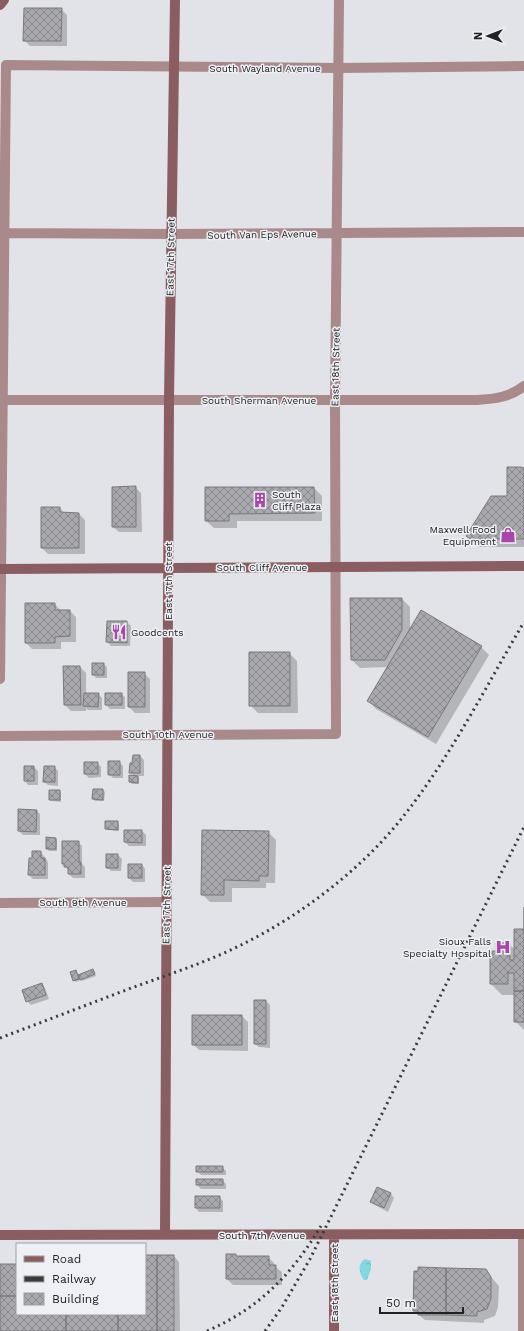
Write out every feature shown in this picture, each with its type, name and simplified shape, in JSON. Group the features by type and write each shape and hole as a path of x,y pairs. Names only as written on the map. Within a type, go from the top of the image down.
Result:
{"street":[{"path":"0,5 4,0"},
{"name":"East 17th Street","path":"165,1234 170,234 175,0"},
{"name":"East 18th Street","path":"336,734 335,400 339,0"},
{"name":"South Wayland Avenue","path":"2,233 6,65 339,68 524,66"},
{"name":"South Van Eps Avenue","path":"2,233 170,234 524,232"},
{"path":"0,679 2,233"},
{"name":"South Sherman Avenue","path":"1,400 477,400 499,398 521,388"},
{"name":"South Cliff Avenue","path":"1,569 524,566"},
{"name":"South 10th Avenue","path":"0,736 336,734"},
{"name":"South 9th Avenue","path":"0,902 166,902"},
{"path":"523,1331 524,1234"},
{"name":"South 7th Avenue","path":"0,1235 524,1234"},
{"name":"East 18th Street","path":"334,1235 334,1331"}],"water":[{"path":"365,1259 371,1261 371,1269 367,1280 362,1278 360,1272 361,1263"}],"building":[{"path":"24,8 62,8 61,41 23,41"},
{"path":"507,467 524,468 524,539 470,539 466,536 491,496 507,496"},
{"path":"136,486 136,527 112,527 112,487"},
{"name":"South Cliff Plaza","path":"205,487 314,487 315,513 229,514 229,521 205,521"},
{"path":"41,507 60,507 60,512 79,513 79,548 41,548"},
{"path":"350,598 402,598 402,630 385,660 351,660"},
{"path":"25,603 55,603 55,610 70,610 70,636 55,637 55,643 25,643"},
{"path":"421,610 482,646 428,737 367,701"},
{"path":"107,621 127,621 127,643 106,642"},
{"path":"249,652 290,652 290,706 249,706"},
{"path":"92,663 104,663 104,675 92,675"},
{"path":"63,666 80,666 81,705 64,705"},
{"path":"128,672 145,672 145,707 128,707"},
{"path":"84,693 99,693 98,707 83,706"},
{"path":"105,693 122,693 122,705 105,705"},
{"path":"133,755 140,755 140,773 129,773"},
{"path":"108,761 120,761 120,775 108,775"},
{"path":"84,762 98,762 98,774 84,774"},
{"path":"24,766 34,766 34,781 24,781"},
{"path":"44,766 55,766 55,782 43,782"},
{"path":"129,775 138,776 138,783 129,782"},
{"path":"93,789 103,789 103,800 92,799"},
{"path":"49,790 60,790 60,800 49,800"},
{"path":"18,809 37,810 36,832 18,831"},
{"path":"105,821 118,821 118,830 105,829"},
{"path":"124,830 142,830 142,843 124,842"},
{"path":"202,830 269,831 268,876 259,876 259,881 224,880 224,895 201,895"},
{"path":"46,837 56,838 56,849 46,849"},
{"path":"62,841 79,841 79,862 81,862 81,874 68,874 68,867 64,867 64,864 62,864"},
{"path":"32,851 41,851 41,858 45,858 45,875 28,875 29,858 32,858"},
{"path":"106,854 118,854 118,868 106,868"},
{"path":"128,864 142,864 142,878 128,878"},
{"name":"Sioux Falls Specialty Hospital","path":"514,929 524,929 524,991 514,991 514,973 508,973 508,984 490,984 490,958 492,958 492,951 496,951 496,943 510,943 510,960 514,960"},
{"path":"93,969 95,974 80,980 78,975"},
{"path":"76,970 79,979 73,981 70,972"},
{"path":"42,983 46,995 26,1002 22,990"},
{"path":"514,991 524,991 524,1022 514,1022"},
{"path":"254,1000 266,1000 266,1044 254,1044"},
{"path":"192,1015 242,1015 242,1045 192,1045"},
{"path":"196,1166 223,1166 223,1172 196,1172"},
{"path":"196,1179 223,1179 223,1185 196,1185"},
{"path":"377,1187 391,1193 384,1208 370,1202"},
{"path":"195,1196 220,1196 220,1208 195,1208"},
{"path":"226,1254 236,1254 236,1256 269,1256 269,1265 276,1265 276,1279 226,1279"},
{"path":"146,1255 157,1255 157,1331 118,1331 118,1315 146,1315"},
{"path":"157,1255 174,1255 174,1331 157,1331"},
{"path":"0,1264 16,1264 16,1296 0,1296"},
{"path":"418,1267 446,1268 446,1315 418,1315 418,1311 413,1311 414,1271 418,1271"},
{"path":"446,1268 486,1269 491,1277 491,1298 487,1309 477,1312 477,1316 446,1315"},
{"path":"0,1296 16,1296 16,1315 66,1315 66,1331 0,1331"},
{"path":"66,1315 118,1315 118,1331 66,1331"}],"railway":[{"path":"0,1038 215,957 241,945 285,920 328,890 368,856 402,818 419,795 451,747 524,622"},
{"path":"265,1331 282,1307 310,1259 524,827"},
{"path":"207,1331 243,1312 273,1288 298,1259 321,1226"}],"place":[{"name":"South Cliff Plaza","path":"260,500"},
{"name":"Maxwell Food Equipment","path":"508,535"},
{"name":"Goodcents","path":"119,632"},
{"name":"Sioux Falls Specialty Hospital","path":"503,947"}]}
